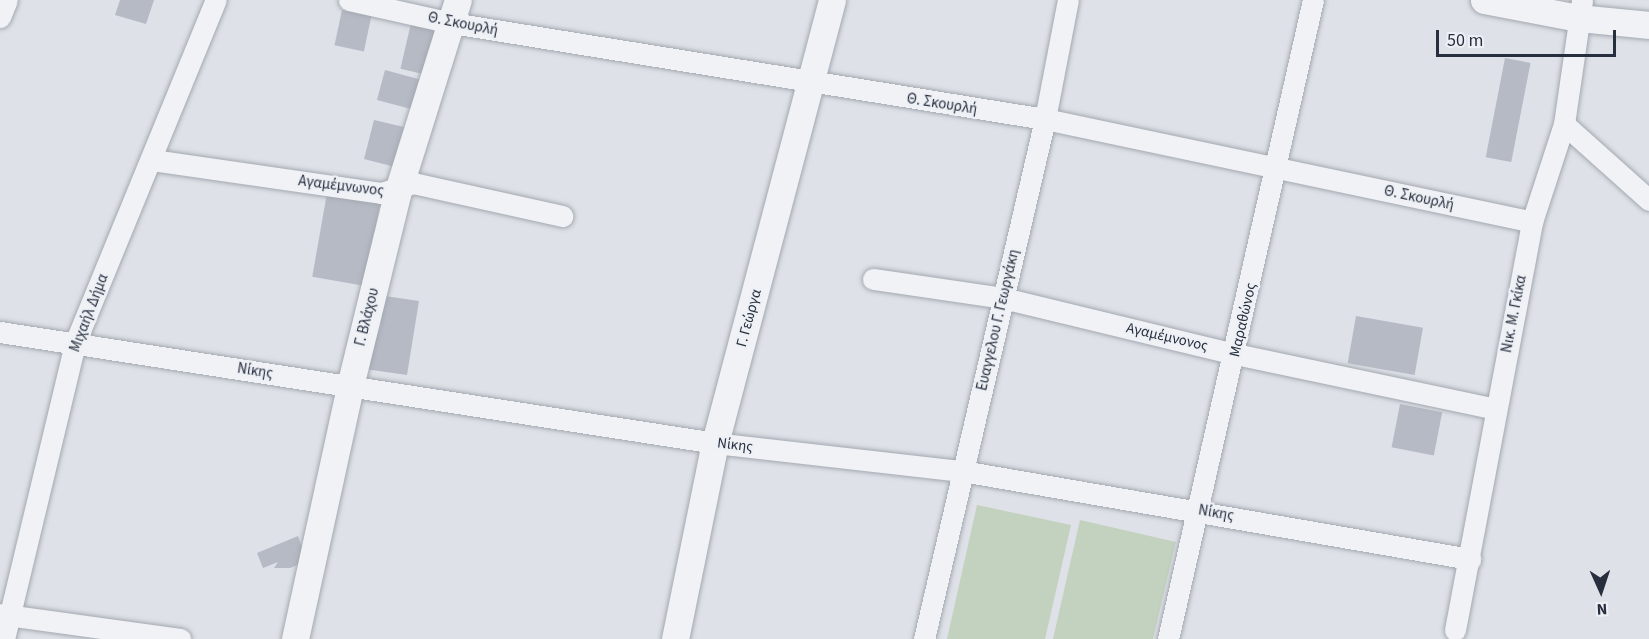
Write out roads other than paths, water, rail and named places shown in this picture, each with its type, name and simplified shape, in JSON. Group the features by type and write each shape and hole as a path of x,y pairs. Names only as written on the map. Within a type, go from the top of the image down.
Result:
{"street":[{"path":"0,17 7,0"},
{"name":"Μιχαήλ Δήμα","path":"4,639 4,615 75,344 216,0"},
{"name":"Θ. Σκουρλή","path":"349,0 455,12 812,84 1045,119 1532,222"},
{"name":"Γ. Γεώργα","path":"675,639 715,443 812,84 832,0"},
{"name":"Ευαγγελου Γ. Γεωργάκη","path":"924,639 1045,119 1068,0"},
{"name":"Μαραθώνος","path":"1168,639 1235,354 1313,0"},
{"path":"1484,0 1580,9 1649,25"},
{"name":"Νικ. Μ. Γκίκα","path":"1455,630 1532,222 1564,124 1580,9"},
{"name":"Γ. Βλάχου","path":"294,639 350,386 398,191 455,12"},
{"path":"1564,124 1649,200"},
{"name":"Αγαμέμνωνος","path":"152,160 381,193 398,191 413,183 562,216"},
{"name":"Αγαμέμνονος","path":"873,279 1003,298 1235,354 1495,409"},
{"name":"Νίκης","path":"0,332 715,443 962,471 1198,510 1470,559"},
{"path":"4,615 180,639"}]}
